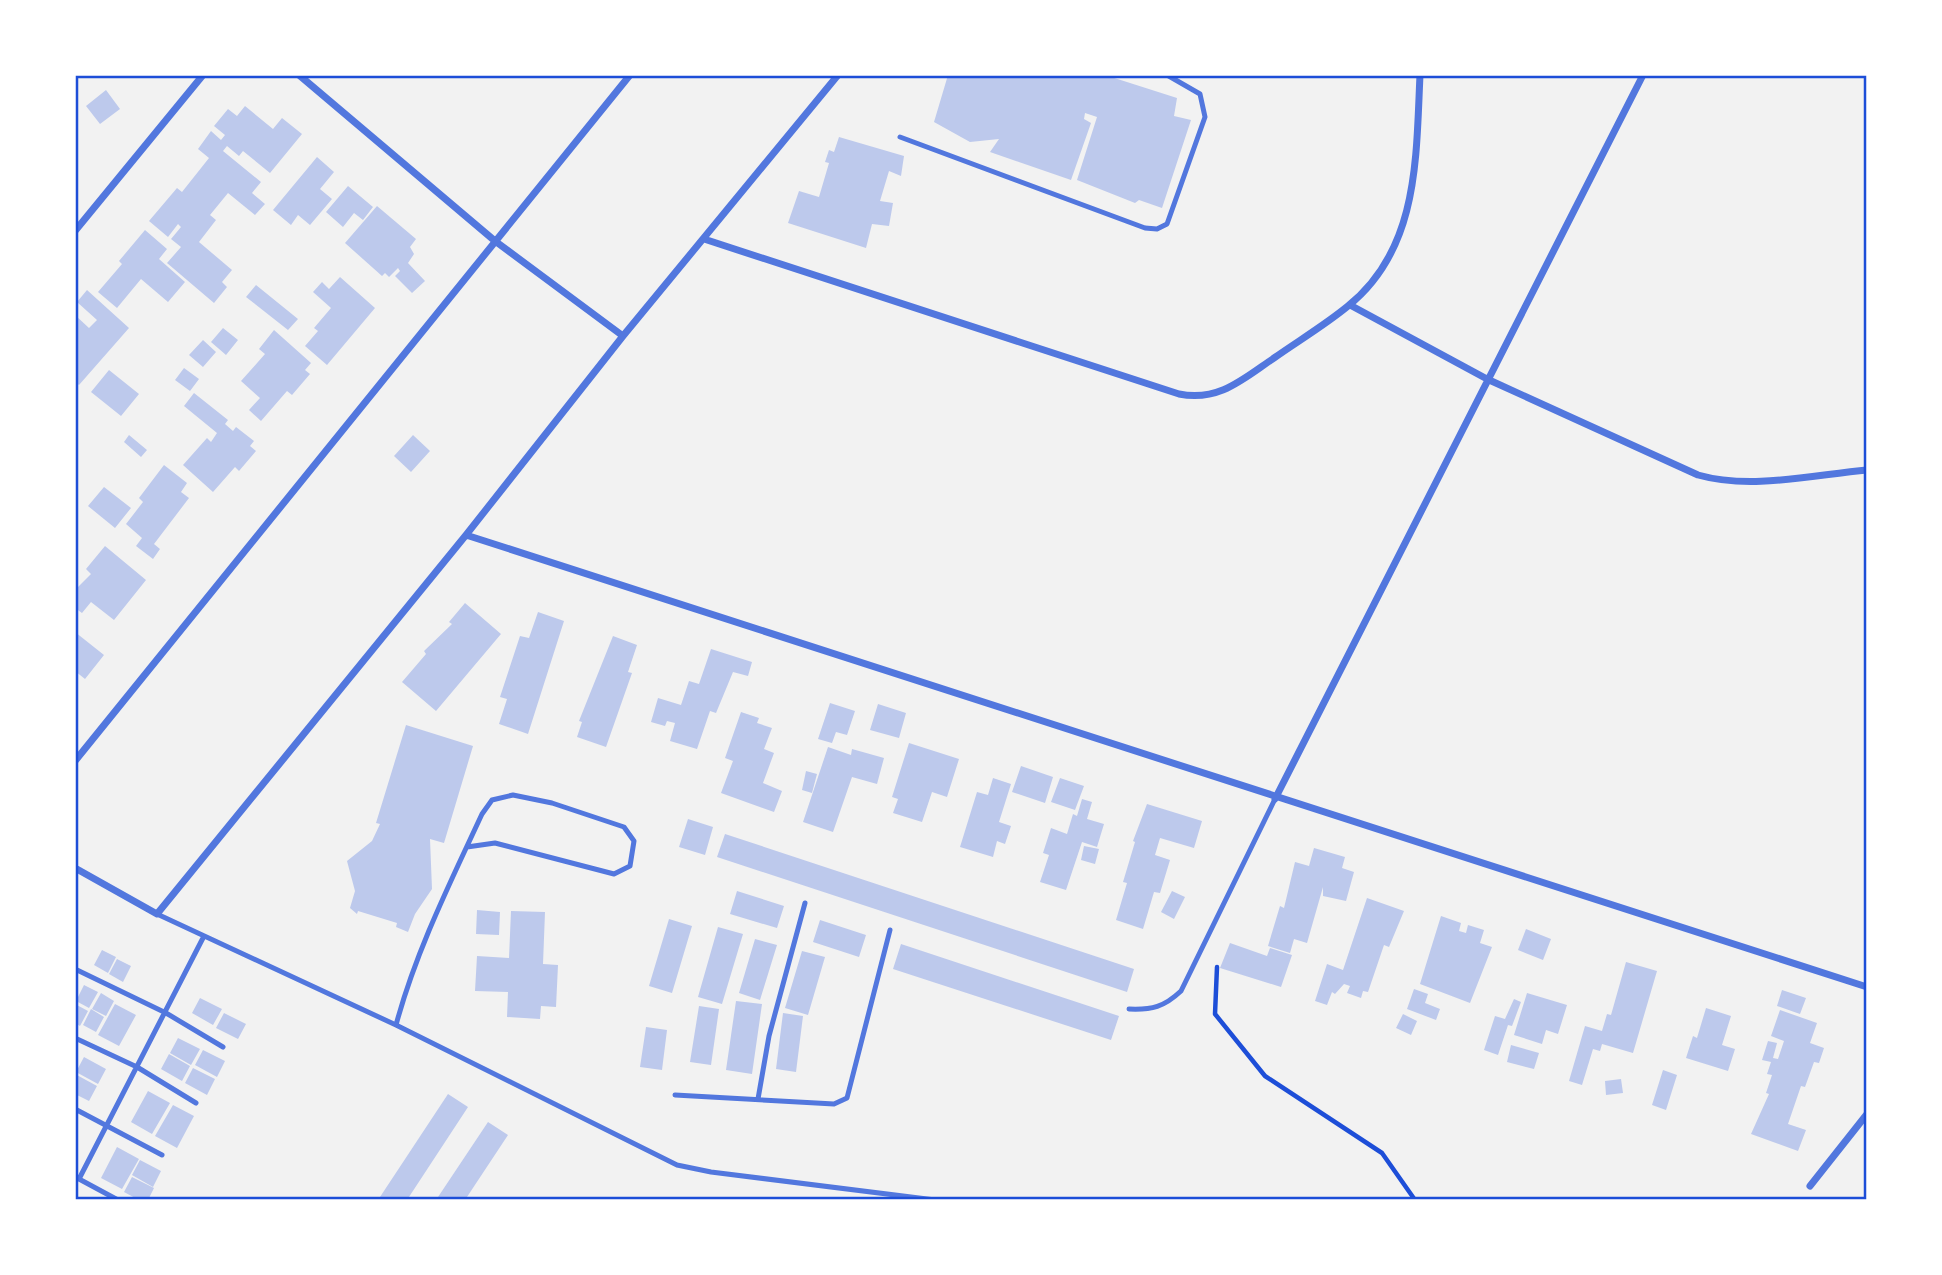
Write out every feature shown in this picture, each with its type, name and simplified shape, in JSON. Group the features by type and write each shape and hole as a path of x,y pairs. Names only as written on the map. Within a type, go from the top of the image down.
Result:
{"street":[{"path":"75,231 203,75"},
{"path":"299,75 495,241 624,335"},
{"path":"75,761 630,75"},
{"path":"75,869 157,914 467,535 624,335 838,75"},
{"path":"704,239 1191,397 1223,392 1350,305 1389,259 1402,234 1413,180 1420,75"},
{"path":"1275,799 1643,75"},
{"path":"1350,305 1487,379 1670,465 1716,480 1747,481 1867,470"},
{"path":"467,535 1275,799 1867,987"},
{"path":"1810,1186 1867,1114"}],"lane":[{"path":"900,137 1098,211 1146,228 1157,229 1167,224 1205,117 1200,93 1167,75"},
{"path":"396,1025 406,986 467,847 492,800 513,795 552,803 624,827 634,841 630,866 614,874 495,843 467,847"},
{"path":"1129,1009 1149,1010 1166,1005 1181,991 1275,799"},
{"path":"758,1099 769,1036 805,903"},
{"path":"157,914 396,1025 677,1165 711,1172 934,1200"},
{"path":"675,1095 834,1104 847,1098 890,930"},
{"path":"118,1200 77,1178 166,1013 204,936"},
{"path":"75,969 166,1013 223,1047"},
{"path":"75,1038 136,1067 196,1103"},
{"path":"75,1109 162,1155"}],"path":[{"path":"1217,967 1215,1014 1265,1076 1382,1153 1415,1200"}],"building":[{"path":"948,75 1105,75 1177,98 1174,116 1191,120 1162,208 1139,200 1135,203 1077,180 1097,117 1085,113 1084,119 1091,123 1071,180 990,152 999,139 970,142 934,122"},
{"path":"106,90 120,109 100,124 86,106"},
{"path":"245,106 273,129 282,118 302,134 270,173 243,151 239,156 227,146 223,151 261,182 252,193 265,204 255,215 228,193 210,215 216,220 199,242 232,270 222,282 227,287 214,303 167,263 181,247 171,239 181,227 178,224 168,237 149,221 177,188 182,192 209,158 198,149 211,131 221,140 225,135 214,126 228,109 237,116"},
{"path":"839,137 904,156 901,176 889,171 880,201 893,203 889,226 872,224 866,248 788,223 799,191 819,197 829,163 825,162 829,150 834,152"},
{"path":"317,157 334,172 320,189 332,199 310,225 298,215 291,225 273,210"},
{"path":"348,186 373,207 363,220 354,213 343,227 326,212"},
{"path":"377,206 416,239 410,247 414,254 408,263 425,281 412,293 395,276 400,271 398,268 389,277 385,273 382,276 345,243"},
{"path":"145,230 167,249 159,259 185,282 168,302 141,279 117,308 98,292 122,264 119,261"},
{"path":"340,277 375,308 327,365 305,346 318,331 314,328 331,308 313,292 322,282 329,289"},
{"path":"256,285 298,319 288,330 246,297"},
{"path":"87,290 129,328 79,385 75,382 75,315 89,328 97,320 77,302"},
{"path":"223,328 238,340 226,355 211,342"},
{"path":"274,330 311,363 305,370 310,374 292,395 287,391 261,421 249,410 260,398 241,381 265,354 259,349"},
{"path":"203,340 216,352 203,367 189,355"},
{"path":"184,368 199,379 190,391 175,380"},
{"path":"109,370 139,394 121,416 91,392"},
{"path":"194,393 228,420 225,424 233,431 236,427 254,441 250,446 256,451 239,471 235,467 213,492 183,465 207,438 211,442 217,433 184,406"},
{"path":"129,435 147,450 141,457 124,442"},
{"path":"413,435 430,451 411,472 394,456"},
{"path":"164,465 187,483 181,492 189,498 154,544 160,549 153,559 136,546 142,538 126,524 143,502 139,498"},
{"path":"104,487 131,508 115,528 88,506"},
{"path":"105,546 146,580 114,620 91,602 82,613 75,608 75,590 91,574 86,569"},
{"path":"465,603 501,634 436,711 402,682 426,654 424,651 452,624 449,622"},
{"path":"538,612 564,621 528,734 499,724 507,699 500,697 520,636 529,638"},
{"path":"75,632 104,655 85,679 75,671"},
{"path":"613,636 637,645 628,672 632,673 606,747 577,737 582,722 579,721"},
{"path":"711,649 752,662 748,676 733,672 716,713 710,711 697,749 670,741 675,723 667,721 665,726 651,722 658,698 681,705 689,681 699,684"},
{"path":"830,703 855,711 847,735 836,732 832,743 818,739"},
{"path":"878,704 906,713 899,738 870,730"},
{"path":"741,712 759,718 757,723 772,728 764,749 774,753 763,783 782,791 774,812 721,793 733,761 725,758"},
{"path":"406,725 473,746 444,843 430,839 432,889 415,914 408,932 396,927 397,923 358,911 357,914 350,908 355,891 347,861 372,841 380,824 376,823"},
{"path":"909,743 959,759 947,797 932,792 922,822 893,813 898,799 892,797"},
{"path":"828,747 851,755 852,749 884,758 877,784 852,777 833,832 803,822"},
{"path":"1021,766 1053,777 1045,803 1012,792"},
{"path":"806,771 817,774 812,793 802,790"},
{"path":"993,778 1011,784 999,822 1011,826 1005,844 997,841 993,857 960,847 977,792 988,795"},
{"path":"1060,778 1084,786 1075,810 1051,802"},
{"path":"1082,799 1092,802 1087,819 1104,824 1097,847 1082,842 1066,890 1040,882 1049,855 1043,853 1051,828 1067,834 1073,814 1077,816"},
{"path":"1147,804 1202,821 1194,848 1160,838 1155,855 1170,860 1160,893 1154,892 1143,929 1116,920 1127,883 1123,882 1135,842 1133,841"},
{"path":"688,819 713,827 705,855 679,847"},
{"path":"725,834 1134,969 1127,992 717,857"},
{"path":"1084,846 1099,849 1095,864 1081,860"},
{"path":"1314,848 1345,857 1342,868 1354,872 1346,901 1323,896 1323,887 1307,943 1294,939 1290,953 1268,946 1280,906 1284,908 1295,862 1309,866"},
{"path":"737,891 784,906 777,928 730,914"},
{"path":"1172,891 1185,897 1174,919 1161,912"},
{"path":"1367,898 1404,911 1389,947 1384,945 1368,992 1363,991 1361,998 1347,993 1350,986 1344,984 1335,994 1332,992 1327,1005 1315,1001 1327,964 1343,970"},
{"path":"477,910 500,912 499,935 476,934"},
{"path":"511,911 545,912 543,964 558,965 556,1007 541,1006 540,1019 507,1017 508,992 475,991 477,956 509,958"},
{"path":"1441,916 1461,923 1459,931 1466,933 1468,925 1484,930 1480,943 1492,947 1470,1003 1420,984"},
{"path":"669,919 692,926 672,993 649,986"},
{"path":"820,920 866,935 859,957 813,942"},
{"path":"718,927 743,934 722,1004 698,997"},
{"path":"1526,929 1551,939 1543,960 1518,950"},
{"path":"755,939 777,945 760,1000 739,993"},
{"path":"1230,943 1267,956 1270,948 1292,955 1281,987 1220,968"},
{"path":"901,944 1119,1016 1111,1040 893,969"},
{"path":"102,950 116,957 108,973 94,965"},
{"path":"802,951 825,957 808,1015 785,1008"},
{"path":"117,959 131,966 123,982 109,974"},
{"path":"1626,962 1657,971 1633,1053 1602,1044 1600,1051 1593,1049 1582,1085 1569,1081 1585,1026 1602,1031 1607,1014 1611,1015"},
{"path":"84,985 98,992 89,1008 76,1001"},
{"path":"1414,989 1428,994 1425,1003 1440,1009 1436,1020 1407,1009"},
{"path":"1782,990 1806,998 1800,1014 1777,1006"},
{"path":"101,993 114,1001 106,1016 92,1009"},
{"path":"1527,993 1567,1005 1558,1034 1546,1030 1542,1044 1514,1035"},
{"path":"200,998 222,1009 213,1025 192,1013"},
{"path":"1514,999 1521,1002 1512,1026 1508,1025 1498,1055 1484,1050 1495,1016 1505,1019"},
{"path":"736,1001 762,1004 752,1074 726,1070"},
{"path":"75,1004 88,1011 80,1026 75,1023"},
{"path":"115,1004 136,1015 119,1046 98,1035"},
{"path":"699,1006 719,1009 711,1065 690,1062"},
{"path":"1706,1008 1731,1016 1722,1045 1735,1049 1728,1071 1686,1058 1693,1036 1697,1038"},
{"path":"91,1009 104,1017 96,1032 83,1025"},
{"path":"1780,1010 1817,1023 1810,1043 1824,1048 1819,1063 1814,1062 1805,1087 1801,1086 1788,1124 1806,1130 1798,1151 1751,1134 1769,1094 1766,1093 1772,1075 1767,1074 1771,1062 1762,1060 1768,1041 1777,1043 1773,1058 1778,1059 1784,1041 1771,1036"},
{"path":"224,1013 246,1024 238,1039 216,1028"},
{"path":"783,1013 803,1016 796,1072 776,1069"},
{"path":"1403,1014 1417,1021 1411,1035 1396,1028"},
{"path":"646,1027 667,1030 662,1070 640,1067"},
{"path":"178,1038 200,1049 191,1065 170,1053"},
{"path":"1511,1045 1539,1053 1534,1069 1507,1062"},
{"path":"203,1050 225,1061 217,1077 195,1065"},
{"path":"169,1054 190,1066 182,1081 161,1069"},
{"path":"84,1057 106,1069 98,1084 76,1072"},
{"path":"193,1068 215,1079 207,1095 185,1083"},
{"path":"1663,1070 1677,1075 1666,1110 1652,1105"},
{"path":"75,1074 97,1086 89,1101 75,1094"},
{"path":"1621,1079 1623,1093 1606,1095 1605,1081"},
{"path":"148,1091 170,1103 152,1134 131,1122"},
{"path":"448,1094 468,1107 407,1200 378,1200"},
{"path":"173,1105 194,1116 177,1148 155,1136"},
{"path":"488,1122 508,1135 465,1200 436,1200"},
{"path":"117,1147 139,1159 122,1189 101,1178"},
{"path":"140,1160 161,1171 153,1187 132,1175"},
{"path":"132,1177 154,1188 148,1200 139,1200 124,1192"}]}
